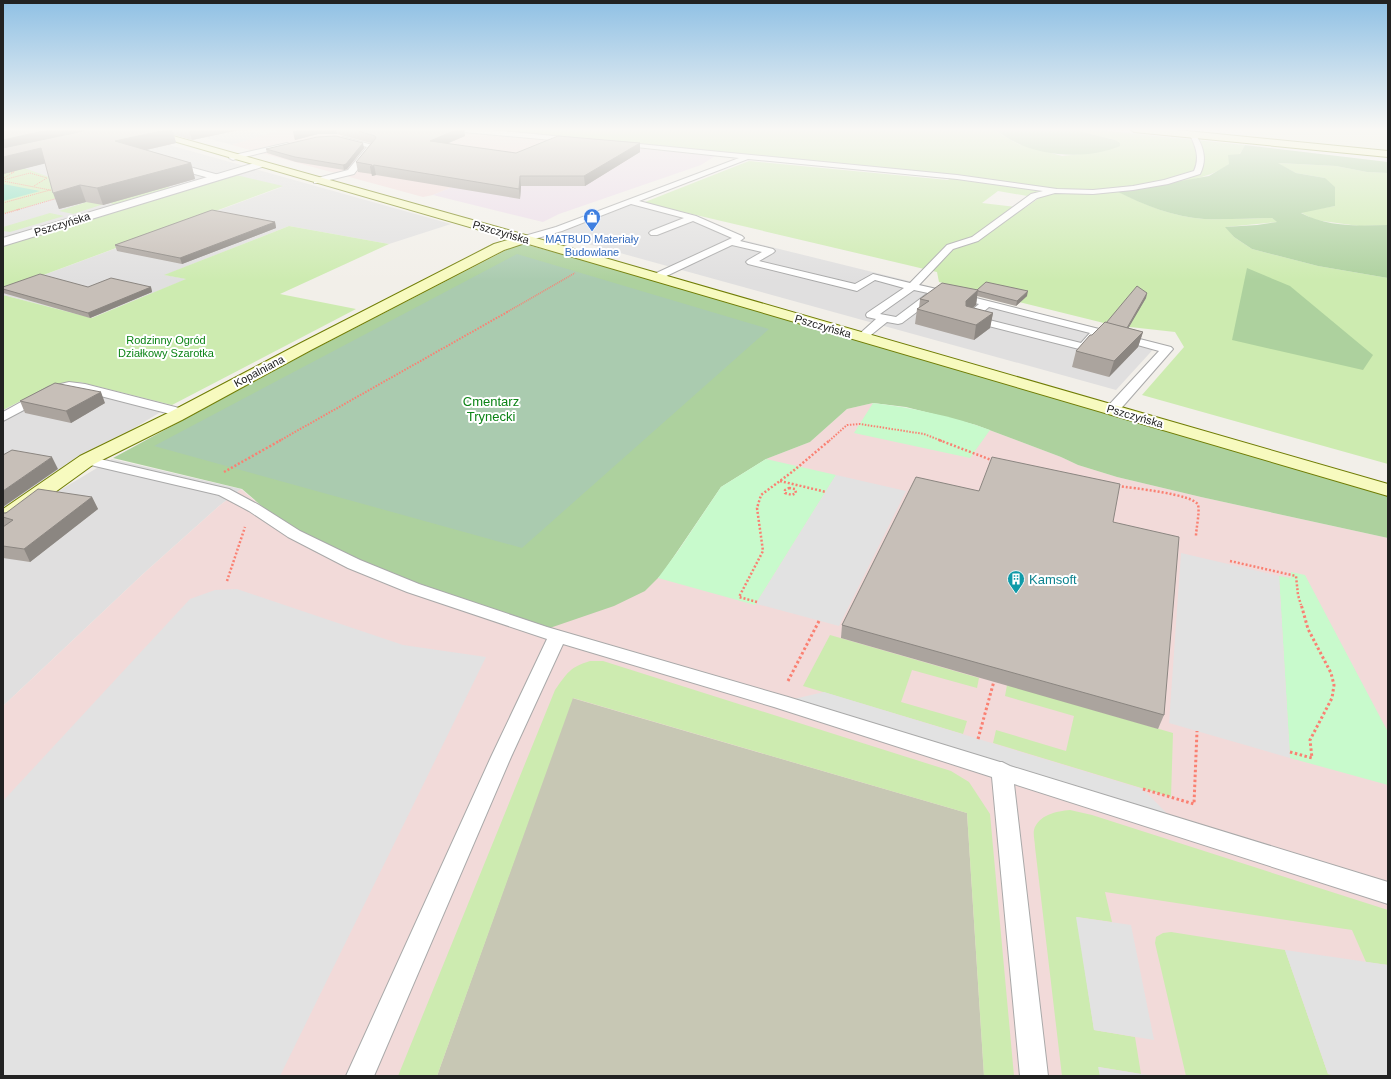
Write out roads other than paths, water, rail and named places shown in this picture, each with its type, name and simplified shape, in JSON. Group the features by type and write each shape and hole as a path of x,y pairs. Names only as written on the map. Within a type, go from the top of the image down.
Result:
{"main road":[{"name":"Pszczyńska","path":"308,179 524,239 1388,490"},
{"name":"Kopalniana","path":"3,519 87,460 182,413 305,346 499,247 524,239"}],"street":[{"name":"Pszczyńska","path":"3,242 208,179"}],"lane":[{"path":"317,182 326,179"},
{"path":"524,239 554,231 691,179"},
{"path":"980,179 1057,191 1093,192 1133,188 1173,179"},
{"path":"937,292 898,321 871,315 912,287 950,247 975,239 1034,196 1057,191"},
{"path":"631,202 693,218 739,238 656,277"},
{"path":"654,233 693,218"},
{"path":"730,242 770,251 751,262 857,288 874,277 912,287 988,303 1167,348 1112,410"},
{"path":"988,303 969,318 1083,347 1099,332"},
{"path":"862,337 885,318"},
{"path":"3,417 52,390 69,386 85,388 182,413"},
{"path":"87,460 224,492 254,508 294,534 354,564 413,588 557,636 751,693 1002,770 1388,893"},
{"path":"360,1076 501,757 557,636"},
{"path":"1002,770 1034,1076"}],"place":[{"name":"MATBUD Materiały Budowlane","path":"592,232"},
{"name":"Kamsoft","path":"1016,594"}],"park label":[{"name":"Rodzinny Ogród Działkowy Szarotka","path":"166,346"},
{"name":"Cmentarz Trynecki","path":"491,408"}]}
